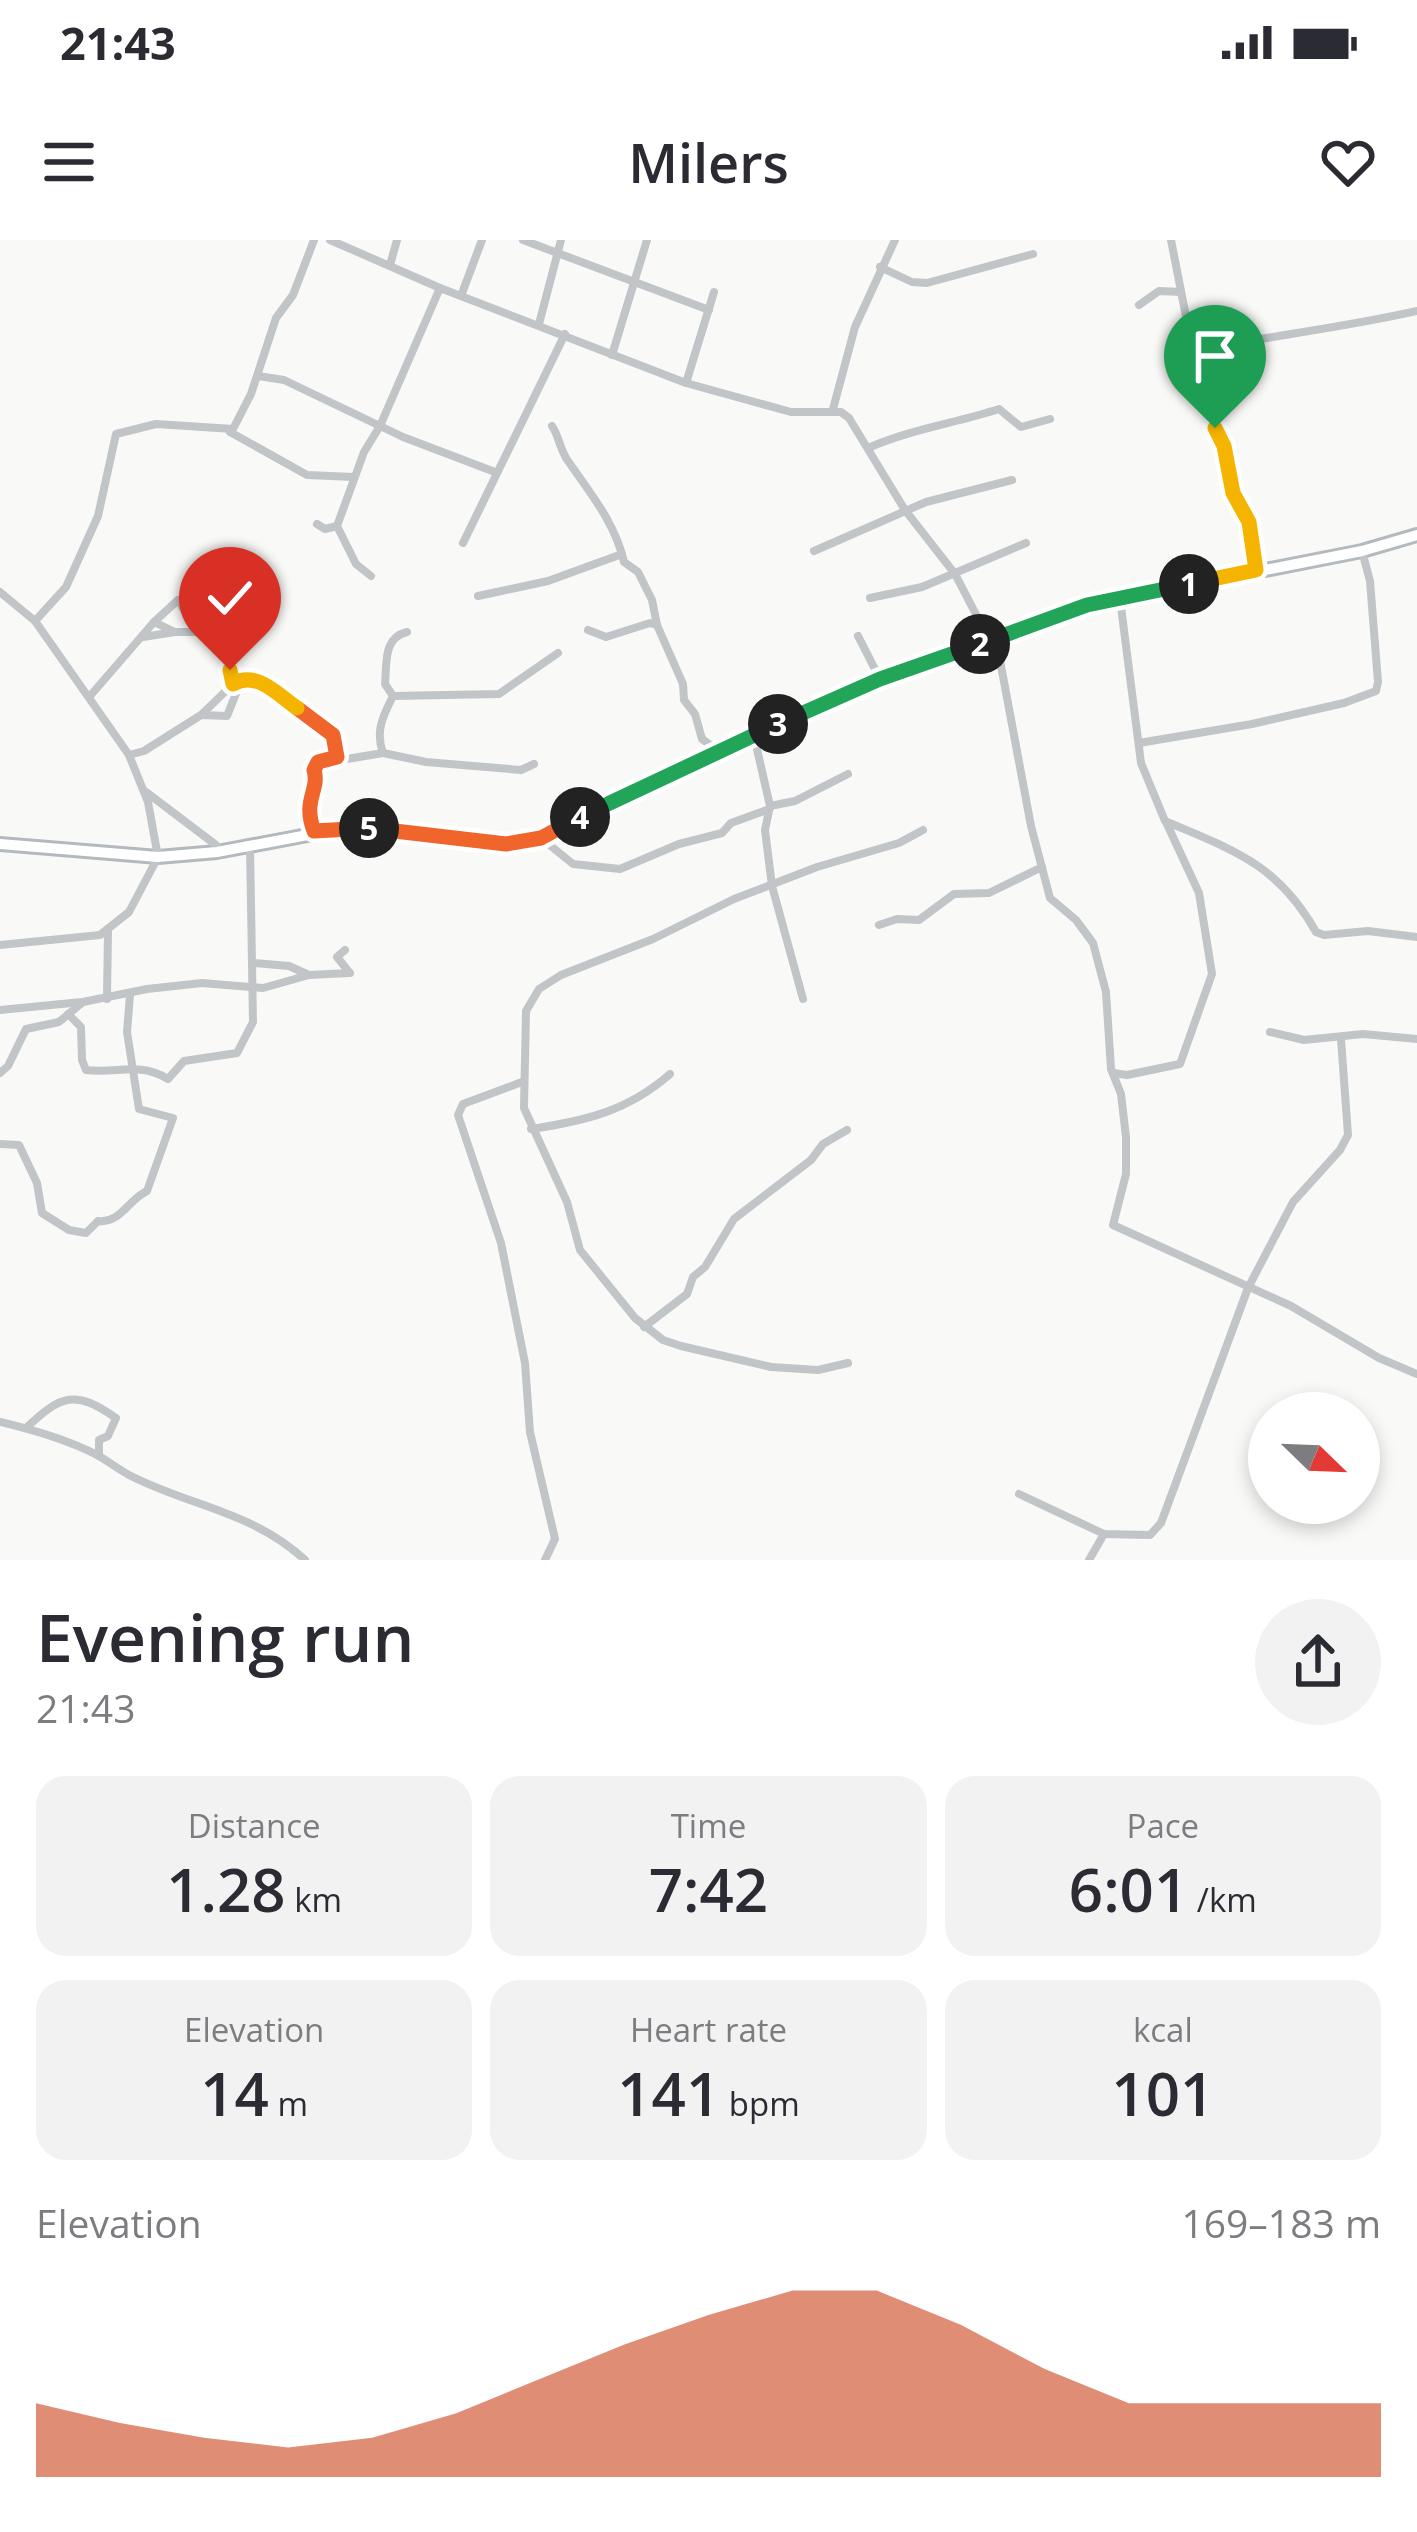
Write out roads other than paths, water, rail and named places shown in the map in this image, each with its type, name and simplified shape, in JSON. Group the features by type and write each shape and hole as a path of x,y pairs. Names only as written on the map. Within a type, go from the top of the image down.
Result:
{"main road":[{"path":"0,844 158,857 217,852 314,831 375,828 506,844 541,838 718,750 880,679 1042,620 1417,535"}],"street":[{"path":"228,431 238,422 276,319 292,295 314,240"},
{"path":"330,240 440,289 686,383 791,412 833,409 849,418 905,510 956,574 981,624 997,639 1050,898 1094,943 1106,992 1113,1073 1121,1094 1126,1174 1113,1225 1328,1326 1379,1358 1417,1374"},
{"path":"390,265 397,240"},
{"path":"461,296 482,240"},
{"path":"523,240 709,310"},
{"path":"539,324 561,240"},
{"path":"612,355 647,240"},
{"path":"833,409 850,343 895,240"},
{"path":"1172,240 1202,393 1224,446 1233,493 1249,522 1256,570"},
{"path":"880,267 912,282 927,283 1033,254"},
{"path":"371,576 356,564 337,526 354,477 440,289"},
{"path":"1139,304 1159,291 1181,292"},
{"path":"686,383 714,292"},
{"path":"1193,351 1300,330 1319,333 1417,311"},
{"path":"463,544 565,334"},
{"path":"258,376 284,380 380,426 495,472"},
{"path":"868,448 914,429 1000,409 1022,427 1050,419"},
{"path":"35,621 66,587 98,516 116,434 156,424 190,424 228,431 307,476 354,477"},
{"path":"552,426 566,458 622,545 625,562 638,572 676,663 684,700 695,713 702,739 718,750"},
{"path":"814,550 905,510 1012,480"},
{"path":"317,524 325,529 337,526"},
{"path":"870,598 956,574 1026,543"},
{"path":"1139,743 1344,704 1376,691 1371,597 1361,551"},
{"path":"478,596 548,580 622,554"},
{"path":"0,592 35,621 129,754 144,791 158,857 129,912 100,935 0,945"},
{"path":"1113,1073 1127,1075 1180,1064 1212,974 1199,893 1146,777 1120,599"},
{"path":"90,696 178,600 197,632"},
{"path":"154,622 175,632"},
{"path":"588,630 606,637 650,622 657,625"},
{"path":"981,624 981,644"},
{"path":"142,637 205,632 224,649 237,691 227,716 201,715"},
{"path":"393,696 386,684 390,642 395,634 407,632"},
{"path":"858,636 880,679"},
{"path":"393,696 499,694 558,653"},
{"path":"129,754 144,751 201,715 243,678 254,679 317,721 333,735 337,757"},
{"path":"383,753 378,740 381,719 393,696"},
{"path":"754,736 769,808 765,830 772,886 803,999"},
{"path":"314,831 306,811 318,762 383,753 426,762 521,770 534,764"},
{"path":"541,838 573,864 620,869 679,844 722,833 731,823 848,774"},
{"path":"144,791 187,821 217,852"},
{"path":"1166,821 1246,856 1301,903 1316,932 1417,937"},
{"path":"848,1363 818,1370 771,1367 681,1346 644,1327 580,1250 567,1202 531,1129 522,1082 526,1011 548,982 817,867 898,843 923,830"},
{"path":"68,1015 81,1027 86,1070 132,1067 153,1070 167,1079 184,1061 237,1053 253,1022 250,846"},
{"path":"879,925 920,920 953,894 989,893 1042,868"},
{"path":"107,998 108,928"},
{"path":"0,1010 83,1002 172,985 282,985 310,975 350,973 337,957 345,950"},
{"path":"254,963 290,966 310,975"},
{"path":"0,1144 19,1145 38,1183 42,1213 69,1230 86,1234 98,1221 118,1216 135,1196 147,1191 173,1122 170,1116 139,1109 127,1032 130,995"},
{"path":"0,1073 26,1029 59,1022 83,1002"},
{"path":"1270,1032 1304,1040 1363,1034 1417,1039"},
{"path":"1019,1494 1104,1534 1150,1535 1161,1523 1248,1288 1293,1202 1348,1136 1341,1039"},
{"path":"531,1129 600,1116 639,1099 670,1074"},
{"path":"522,1082 464,1104 458,1115 501,1243 525,1363 530,1432 555,1539 545,1560"},
{"path":"644,1327 687,1294 693,1277 705,1267 734,1219 811,1160 823,1144 847,1130"},
{"path":"26,1428 53,1402 64,1398 86,1401 116,1418 108,1436 99,1440 99,1456"},
{"path":"0,1422 46,1432 129,1475 254,1523 305,1560"},
{"path":"1089,1560 1104,1534"}]}
